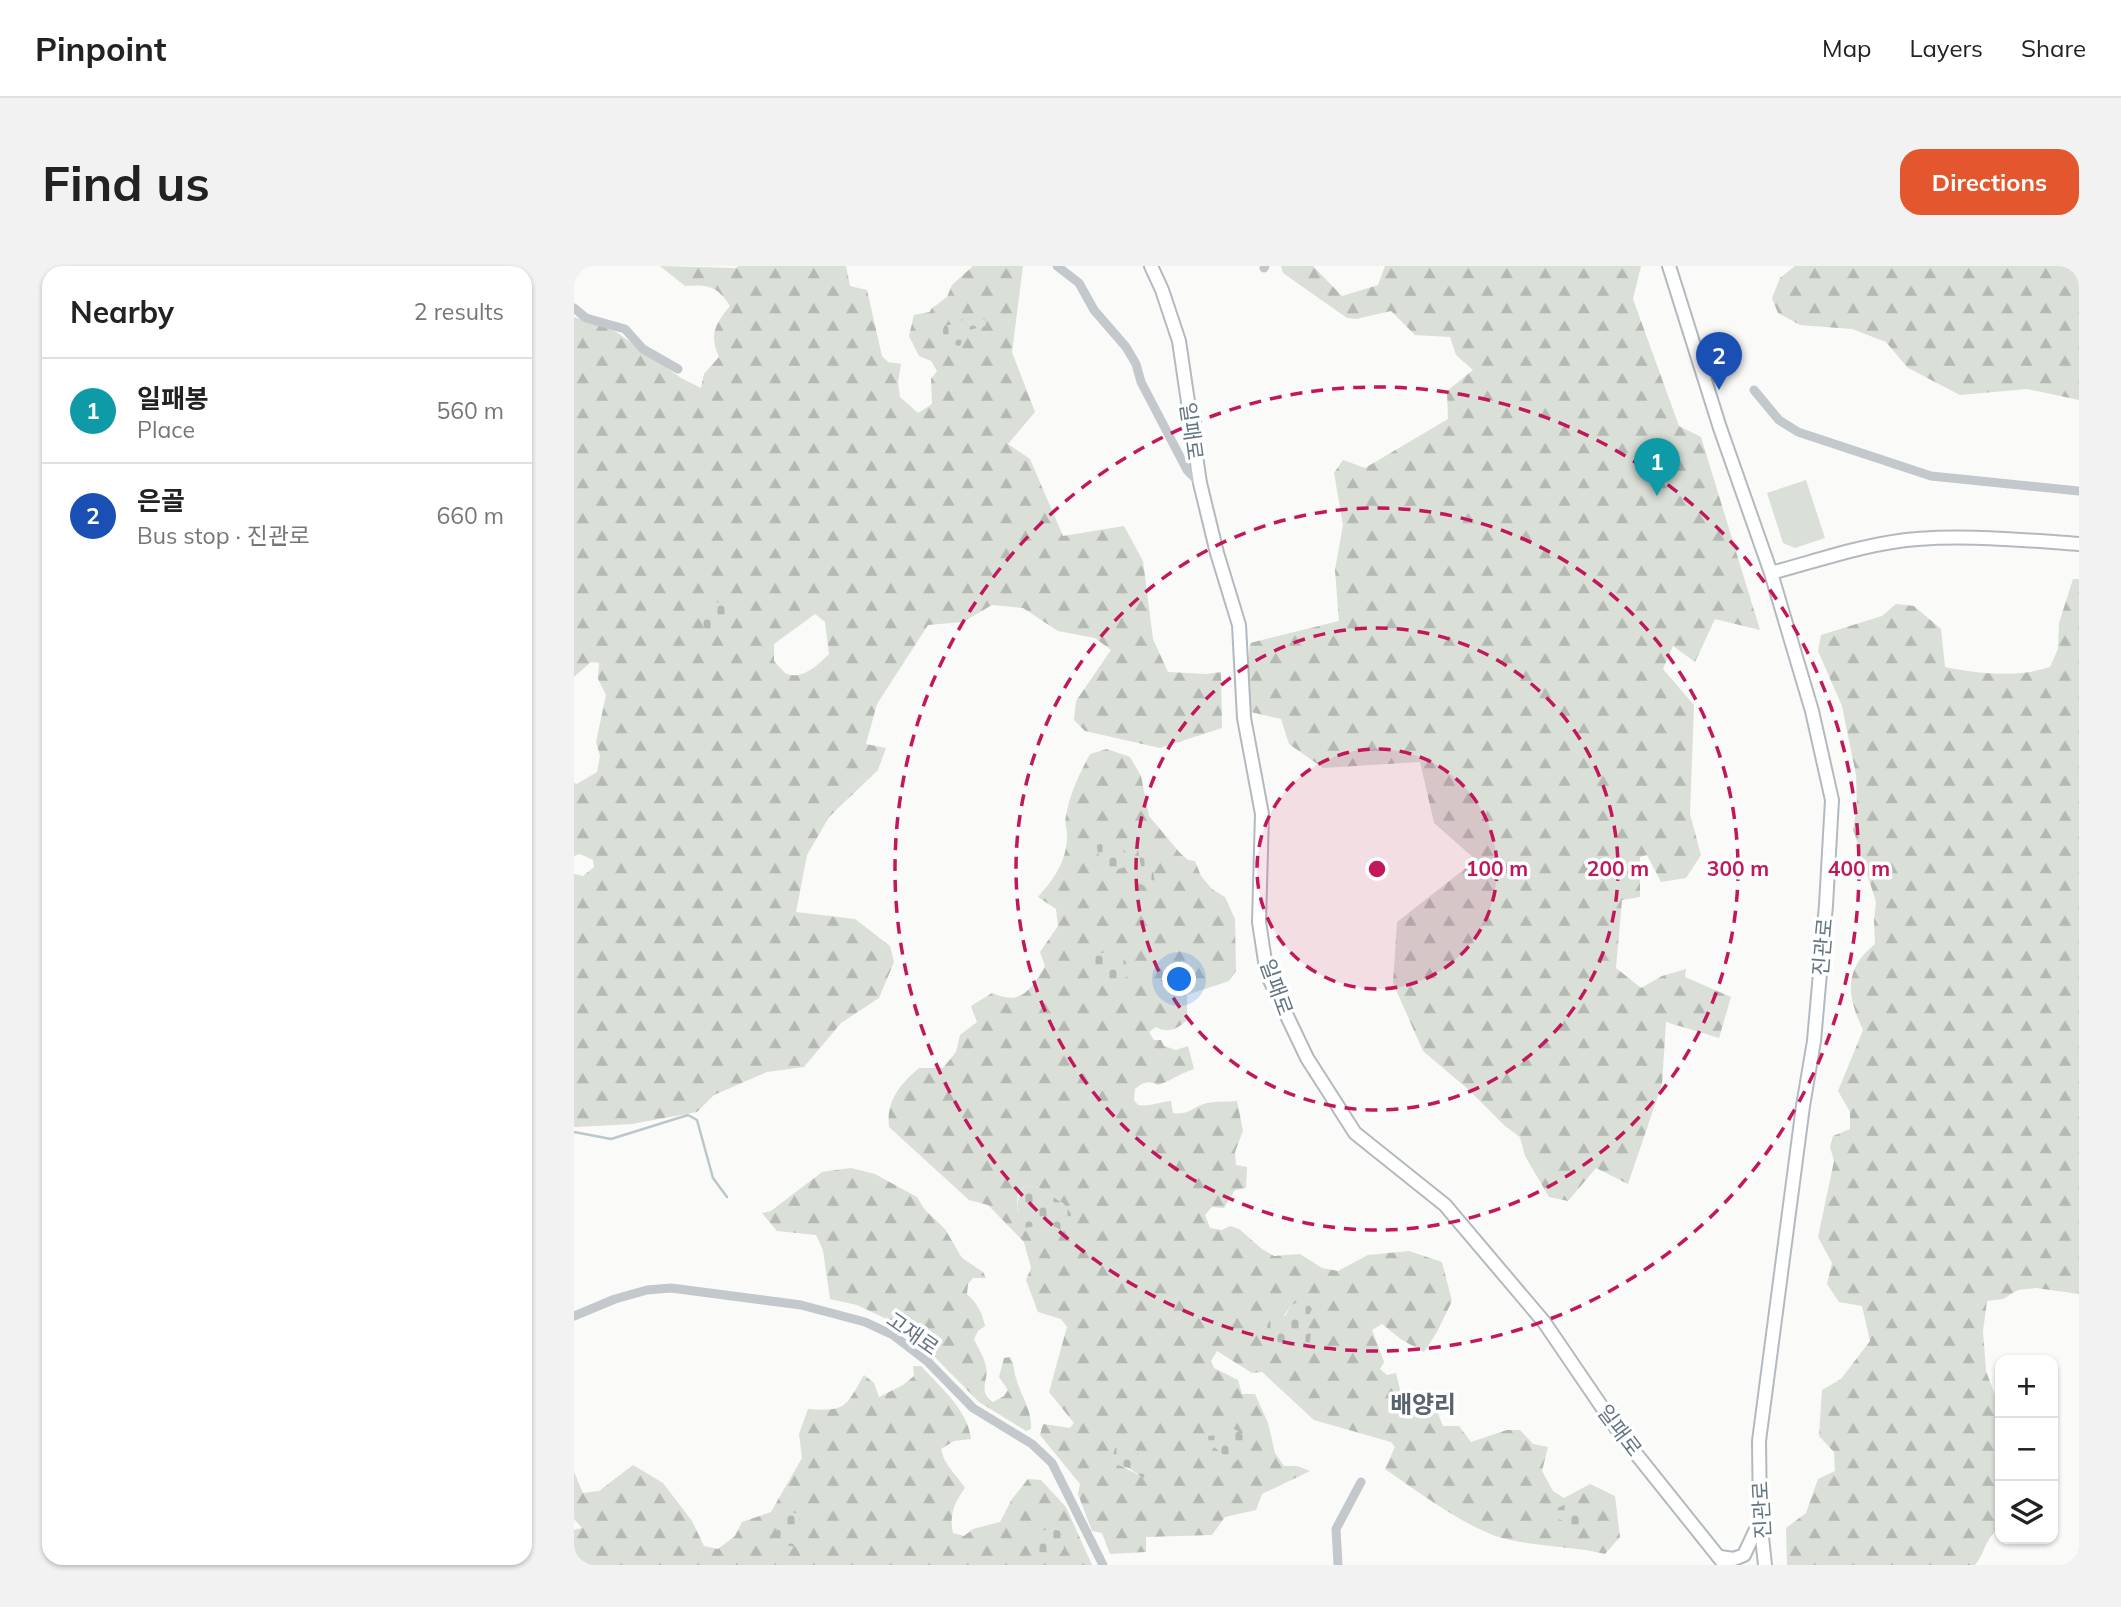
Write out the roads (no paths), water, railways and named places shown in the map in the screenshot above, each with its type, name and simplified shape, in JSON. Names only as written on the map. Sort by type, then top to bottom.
[{"type":"street","points":[[1057,266],[1079,283],[1094,310],[1126,347],[1136,365],[1141,382],[1187,470],[1200,483]]},
{"type":"street","name":"일패로","points":[[1151,266],[1179,341],[1200,483],[1217,553],[1239,625],[1244,718],[1262,814],[1259,922],[1267,974],[1307,1058],[1355,1133],[1445,1205],[1531,1306],[1621,1435],[1722,1561]]},
{"type":"street","name":"진관로","points":[[1670,266],[1720,428],[1771,573],[1812,711],[1832,800],[1814,1041],[1759,1441],[1760,1519],[1765,1565]]},
{"type":"street","points":[[574,308],[586,318],[625,329],[643,349],[678,369]]},
{"type":"street","points":[[1755,390],[1779,420],[1798,432],[1909,470],[1941,477],[2079,491]]},
{"type":"street","points":[[1771,573],[1869,546],[1917,539],[1974,537],[2079,544]]},
{"type":"street","name":"고재로","points":[[574,1316],[615,1299],[647,1290],[671,1288],[801,1305],[865,1322],[893,1335],[928,1363],[973,1408],[1032,1444],[1052,1463],[1103,1565]]},
{"type":"street","points":[[1338,1565],[1335,1535],[1338,1524],[1361,1482]]},
{"type":"street","points":[[1722,1561],[1744,1555],[1760,1519]]},
{"type":"waterway","points":[[574,1132],[611,1139],[688,1115],[697,1120],[713,1178],[727,1197]]},
{"type":"place","name":"은골","points":[[1719,390]]},
{"type":"place","name":"일패봉","points":[[1657,496]]},
{"type":"district","name":"배양리","points":[[1423,1404]]}]
